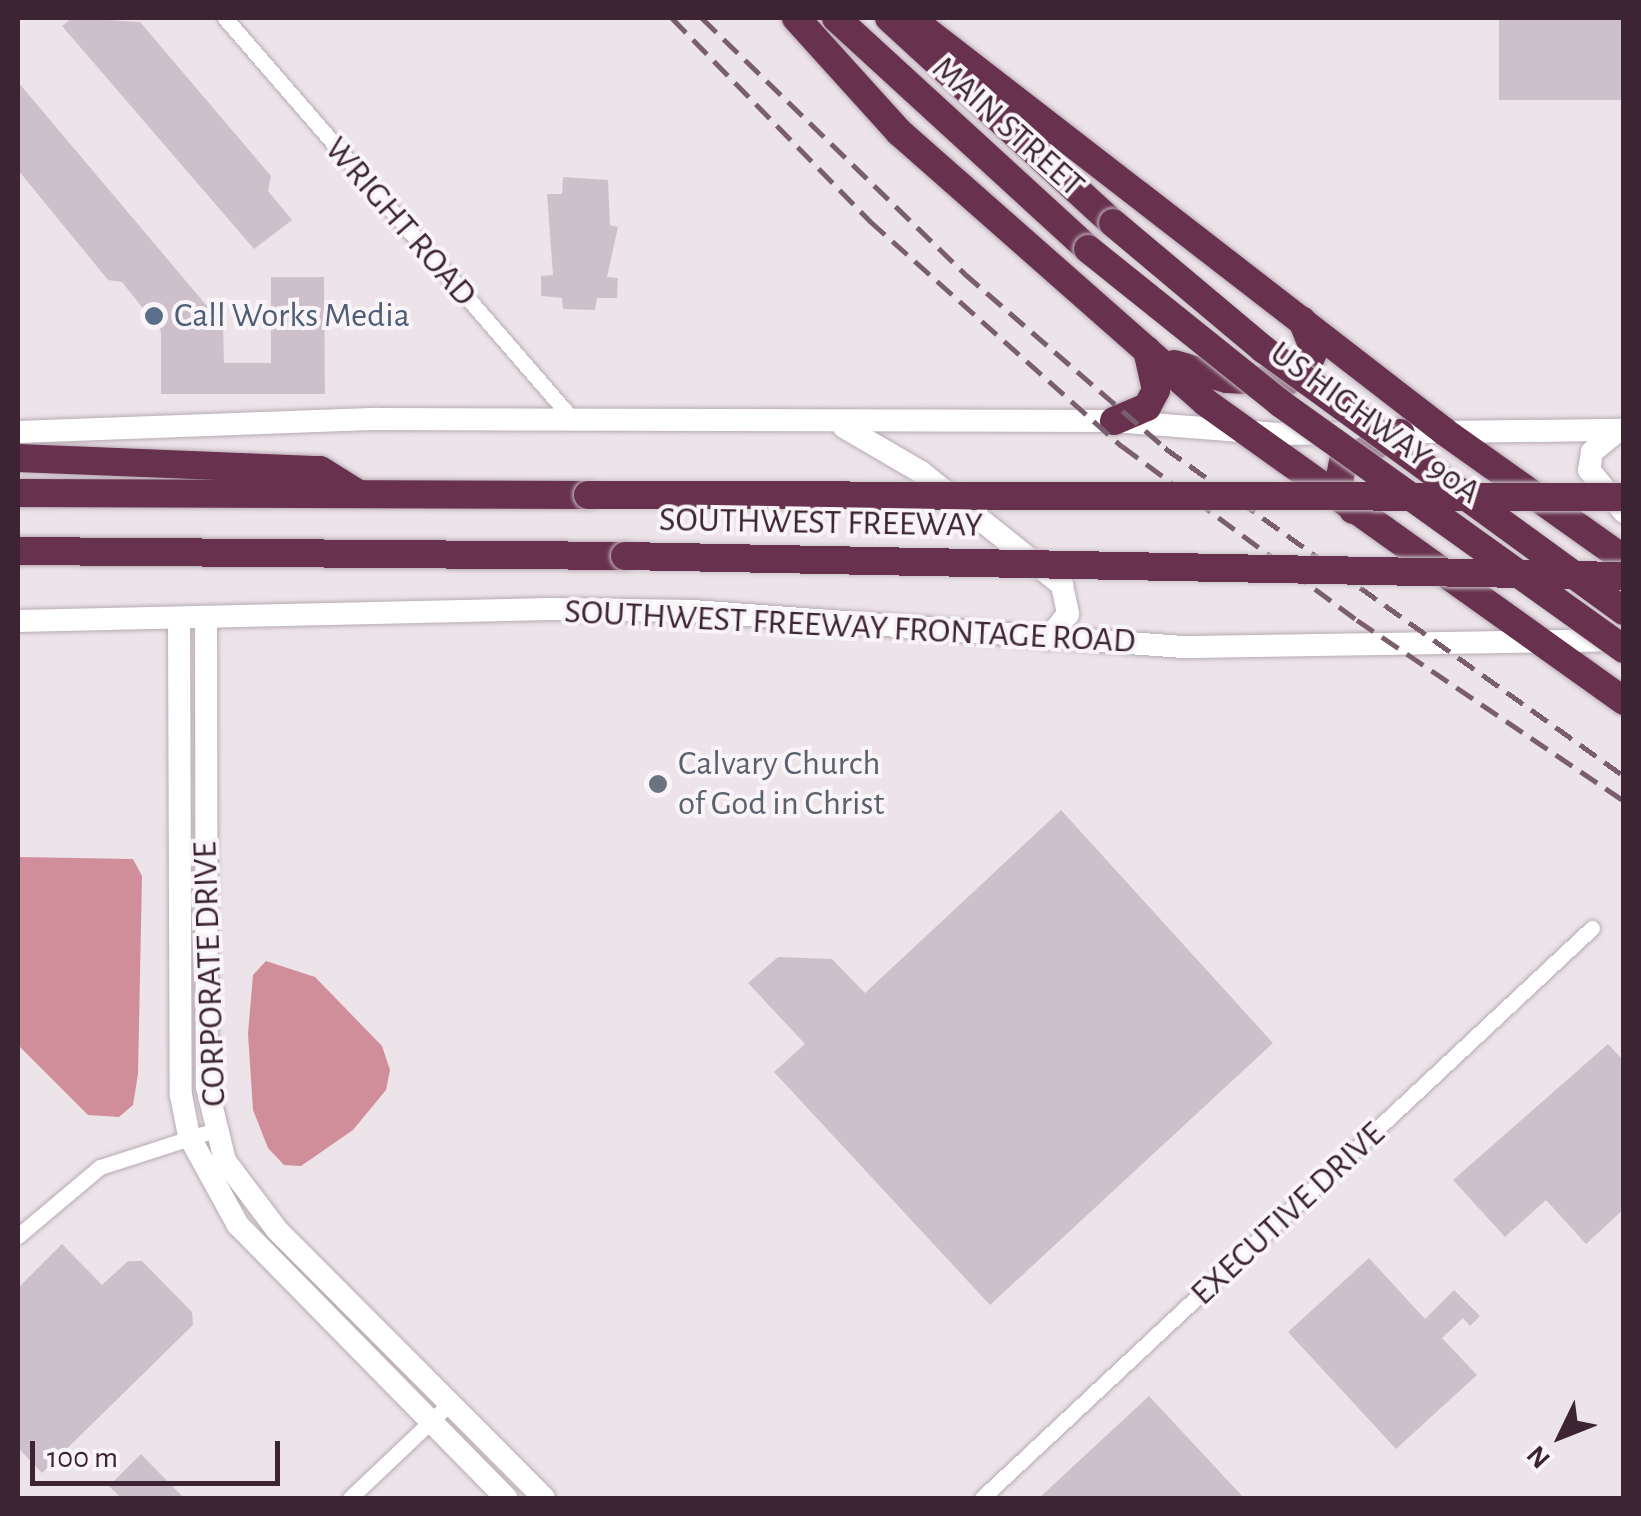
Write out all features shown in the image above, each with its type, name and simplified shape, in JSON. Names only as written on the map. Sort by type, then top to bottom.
[{"type":"highway","points":[[796,18],[899,132],[1246,432],[1624,701]]},
{"type":"highway","name":"MAIN STREET","points":[[836,18],[1088,249]]},
{"type":"highway","name":"MAIN STREET","points":[[889,18],[1113,224]]},
{"type":"highway","points":[[910,18],[1445,432],[1624,559]]},
{"type":"highway","name":"US HIGHWAY 90A","points":[[1113,224],[1334,404],[1624,609]]},
{"type":"highway","name":"US HIGHWAY 90A","points":[[1088,249],[1280,403],[1615,643]]},
{"type":"highway","points":[[1147,348],[1187,372],[1286,382],[1306,370],[1314,350],[1301,318]]},
{"type":"highway","points":[[1114,421],[1147,407],[1156,390],[1147,348]]},
{"type":"highway","points":[[1354,511],[1339,482],[1342,460],[1401,433]]},
{"type":"highway","points":[[18,458],[320,470],[358,494]]},
{"type":"highway","name":"SOUTHWEST FREEWAY","points":[[18,493],[1624,497]]},
{"type":"highway","name":"SOUTHWEST FREEWAY","points":[[18,551],[625,556],[1624,576]]},
{"type":"highway","points":[[1615,643],[1624,609]]},
{"type":"main road","points":[[18,432],[378,419],[842,426],[1114,421],[1246,432],[1621,430]]},
{"type":"main road","points":[[842,426],[922,472],[1062,586],[1068,614],[1048,639]]},
{"type":"main road","points":[[1621,430],[1592,452],[1590,470],[1624,512]]},
{"type":"main road","name":"SOUTHWEST FREEWAY FRONTAGE ROAD","points":[[18,621],[693,611],[1187,646],[1615,643]]},
{"type":"main road","name":"CORPORATE DRIVE","points":[[179,620],[181,1096],[189,1136],[238,1224],[506,1498]]},
{"type":"main road","name":"CORPORATE DRIVE","points":[[206,620],[207,1087],[216,1130],[247,1196],[544,1498]]},
{"type":"street","name":"WRIGHT ROAD","points":[[225,18],[578,424]]},
{"type":"street","name":"EXECUTIVE DRIVE","points":[[982,1498],[1592,928]]},
{"type":"street","points":[[18,1236],[100,1166],[216,1130]]},
{"type":"street","points":[[350,1498],[451,1402]]},
{"type":"shaded area","points":[[18,857],[133,859],[142,876],[138,1074],[133,1105],[119,1117],[88,1115],[18,1045]]},
{"type":"shaded area","points":[[266,961],[315,977],[382,1046],[390,1070],[386,1090],[353,1130],[301,1166],[284,1165],[268,1148],[253,1110],[248,1034],[253,975]]},
{"type":"building","points":[[72,18],[140,22],[271,176],[268,191],[292,220],[254,249],[62,26]]},
{"type":"building","points":[[1499,18],[1624,18],[1624,100],[1499,100]]},
{"type":"building","points":[[18,82],[223,325],[224,363],[271,363],[271,277],[324,277],[325,394],[161,394],[161,331],[122,282],[108,280],[18,170]]},
{"type":"building","points":[[563,177],[608,180],[610,225],[618,227],[607,277],[618,278],[617,298],[597,298],[595,310],[563,309],[562,298],[541,296],[541,276],[553,275],[547,194],[562,194]]},
{"type":"building","points":[[1061,810],[1273,1043],[990,1305],[774,1072],[805,1044],[748,983],[778,957],[832,959],[865,993]]},
{"type":"building","points":[[1608,1044],[1624,1061],[1624,1209],[1586,1244],[1546,1200],[1505,1237],[1453,1180]]},
{"type":"building","points":[[62,1244],[102,1285],[128,1261],[142,1261],[192,1312],[193,1325],[42,1473],[18,1448],[18,1288]]},
{"type":"building","points":[[1369,1258],[1425,1319],[1454,1290],[1480,1316],[1470,1326],[1463,1318],[1442,1338],[1477,1375],[1396,1449],[1288,1332]]},
{"type":"building","points":[[1149,1396],[1244,1498],[1039,1498]]},
{"type":"building","points":[[141,1454],[184,1498],[121,1498],[109,1486]]},
{"type":"railway","points":[[672,18],[870,221],[1122,446],[1357,620],[1624,801]]},
{"type":"railway","points":[[702,18],[964,273],[1165,448],[1624,776]]},
{"type":"place","name":"Call Works Media","points":[[154,316]]},
{"type":"place","name":"Calvary Church of God in Christ","points":[[658,784]]}]
